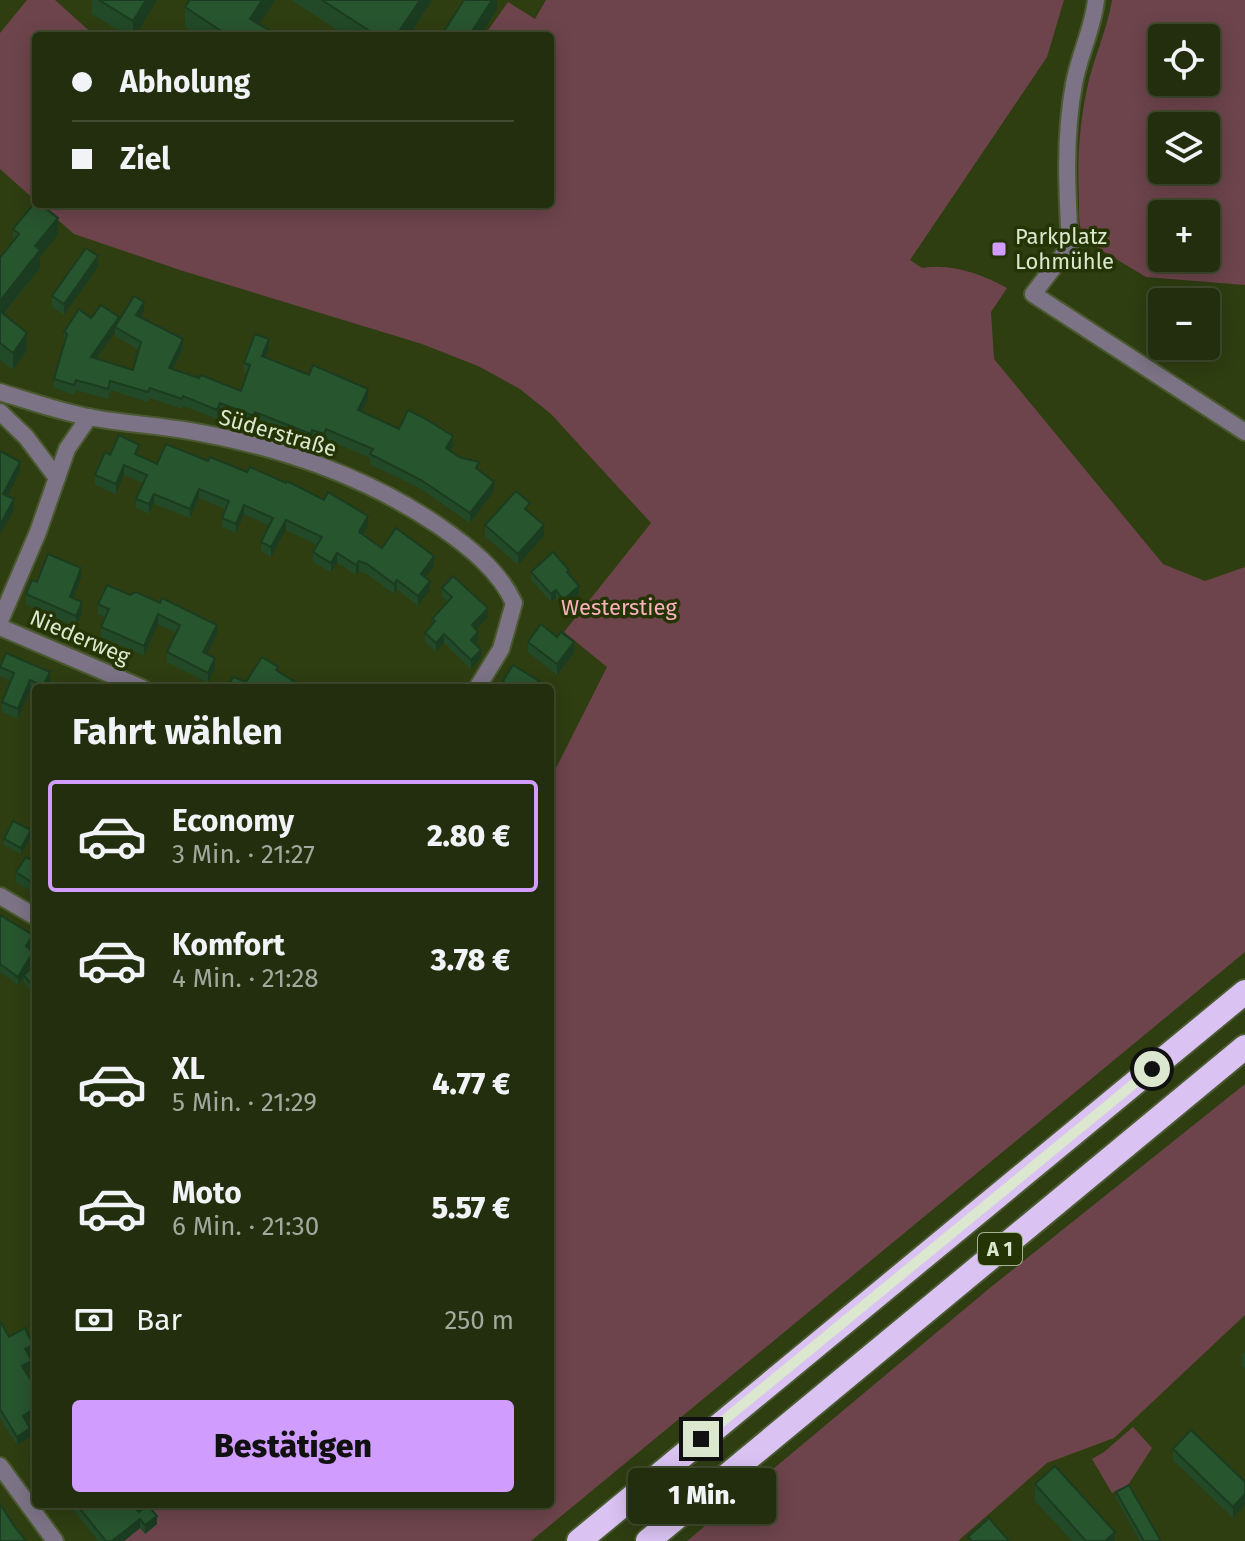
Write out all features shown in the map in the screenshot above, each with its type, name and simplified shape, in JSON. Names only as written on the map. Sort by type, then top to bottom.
[{"type":"highway","name":"A 1","points":[[579,1541],[1245,992]]},
{"type":"highway","name":"A 1","points":[[648,1541],[1245,1047]]},
{"type":"highway","points":[[1172,1106],[1245,1065]]},
{"type":"street","points":[[1096,0],[1073,85],[1066,172],[1070,246],[1033,294],[1245,432]]},
{"type":"street","name":"Süderstraße","points":[[0,392],[89,417],[200,433],[274,450],[343,474],[414,509],[455,537],[489,567],[514,603],[501,649],[479,684]]},
{"type":"street","points":[[0,412],[26,437],[57,478]]},
{"type":"street","points":[[0,624],[38,532],[67,449],[89,417]]},
{"type":"street","name":"Niederweg","points":[[0,624],[133,684]]},
{"type":"street","points":[[0,896],[32,915]]},
{"type":"street","points":[[0,1466],[55,1541]]},
{"type":"green space","points":[[27,0],[55,0],[91,32],[32,32],[32,197],[0,169],[0,33]]},
{"type":"green space","name":"Westerstieg","points":[[546,0],[1064,0],[1047,57],[910,260],[922,268],[944,267],[966,271],[1007,288],[991,312],[994,359],[1163,564],[1205,581],[1245,567],[1245,952],[531,1541],[124,1541],[145,1508],[554,1508],[554,772],[607,667],[564,632],[651,523],[551,414],[520,389],[478,366],[422,344],[183,271],[74,234],[45,208],[554,208],[554,32],[487,32],[508,2],[535,19]]},
{"type":"green space","points":[[1112,0],[1245,0],[1245,285],[1146,277],[1086,241],[1080,227],[1078,172],[1080,131],[1090,78]]},
{"type":"green space","points":[[1245,1084],[1245,1315],[1114,1438],[1047,1463],[958,1541],[687,1541],[991,1287]]},
{"type":"green space","points":[[1133,1427],[1152,1448],[1128,1485],[1112,1493],[1092,1459]]},
{"type":"building","points":[[99,0],[146,0],[133,21]]},
{"type":"building","points":[[190,0],[262,0],[250,19],[272,32],[223,32],[185,7]]},
{"type":"building","points":[[322,0],[420,0],[399,32],[367,32],[368,30]]},
{"type":"building","points":[[464,0],[492,0],[472,32],[444,32]]},
{"type":"building","points":[[32,206],[45,208],[58,218],[35,246],[40,250],[0,301],[0,258],[19,234],[13,229]]},
{"type":"building","points":[[86,248],[98,256],[64,304],[52,296]]},
{"type":"building","points":[[134,296],[144,302],[136,315],[183,339],[169,368],[199,378],[201,375],[241,391],[250,365],[244,363],[255,334],[269,339],[262,356],[309,375],[313,365],[368,389],[358,410],[399,429],[408,410],[424,418],[453,436],[446,448],[459,457],[479,462],[476,468],[494,482],[470,513],[421,480],[370,454],[373,449],[326,429],[324,434],[312,430],[311,434],[255,412],[254,416],[220,403],[217,410],[183,396],[182,399],[150,388],[148,392],[110,381],[108,389],[76,380],[74,385],[54,379],[67,334],[64,332],[79,309],[91,318],[101,305],[119,317],[91,357],[133,370],[141,342],[115,327]]},
{"type":"building","points":[[0,311],[27,333],[13,353],[0,343]]},
{"type":"building","points":[[119,435],[139,445],[135,454],[157,464],[166,444],[247,472],[250,467],[324,500],[328,492],[368,516],[359,532],[382,548],[396,528],[434,556],[421,574],[430,581],[418,596],[397,580],[394,584],[367,564],[359,561],[356,565],[337,553],[331,563],[313,552],[322,537],[286,520],[271,547],[261,542],[273,518],[244,505],[236,524],[222,518],[229,501],[199,489],[190,509],[154,494],[149,504],[136,499],[147,475],[124,465],[116,484],[95,475],[105,452],[110,455]]},
{"type":"building","points":[[0,451],[20,462],[3,494],[14,499],[0,525]]},
{"type":"building","points":[[516,491],[530,503],[525,509],[544,525],[518,554],[485,525]]},
{"type":"building","points":[[553,552],[579,586],[563,600],[556,590],[551,594],[531,572]]},
{"type":"building","points":[[48,554],[81,568],[70,597],[82,602],[76,616],[26,594],[32,580],[37,582]]},
{"type":"building","points":[[453,576],[488,608],[472,625],[478,632],[471,640],[481,650],[471,660],[444,634],[436,643],[425,633],[435,621],[432,619],[452,597],[442,588]]},
{"type":"building","points":[[107,585],[130,595],[136,592],[160,603],[162,598],[217,625],[203,652],[215,658],[208,673],[167,652],[180,625],[158,614],[144,646],[101,627],[109,609],[98,604]]},
{"type":"building","points":[[541,624],[557,637],[561,632],[574,642],[557,664],[528,642]]},
{"type":"building","points":[[6,653],[50,672],[44,684],[30,680],[18,709],[2,702],[14,673],[0,667]]},
{"type":"building","points":[[262,657],[298,684],[229,684],[233,677],[246,682]]},
{"type":"building","points":[[513,665],[539,681],[537,684],[507,684],[503,681]]},
{"type":"building","points":[[13,821],[31,830],[21,848],[4,839]]},
{"type":"building","points":[[26,857],[32,861],[32,882],[16,872]]},
{"type":"building","points":[[0,915],[32,934],[26,946],[32,954],[18,977],[0,964]]},
{"type":"building","points":[[32,967],[32,985],[24,975]]},
{"type":"building","points":[[0,1321],[9,1337],[25,1328],[32,1343],[25,1349],[32,1361],[22,1366],[32,1382],[32,1410],[23,1416],[30,1428],[17,1437],[0,1409]]},
{"type":"building","points":[[1191,1430],[1245,1482],[1245,1494],[1233,1507],[1173,1449]]},
{"type":"building","points":[[1055,1466],[1115,1532],[1105,1541],[1086,1541],[1035,1484]]},
{"type":"building","points":[[1129,1485],[1161,1541],[1144,1541],[1116,1492]]},
{"type":"building","points":[[0,1504],[15,1527],[26,1541],[0,1541]]},
{"type":"building","points":[[79,1508],[135,1508],[139,1512],[150,1508],[157,1516],[145,1525],[140,1519],[112,1541],[106,1541]]},
{"type":"building","points":[[989,1518],[1009,1541],[972,1541],[968,1537]]},
{"type":"place","name":"Parkplatz Lohmühle","points":[[999,249]]},
{"type":"route","points":[[701,1439],[1152,1069]]}]
